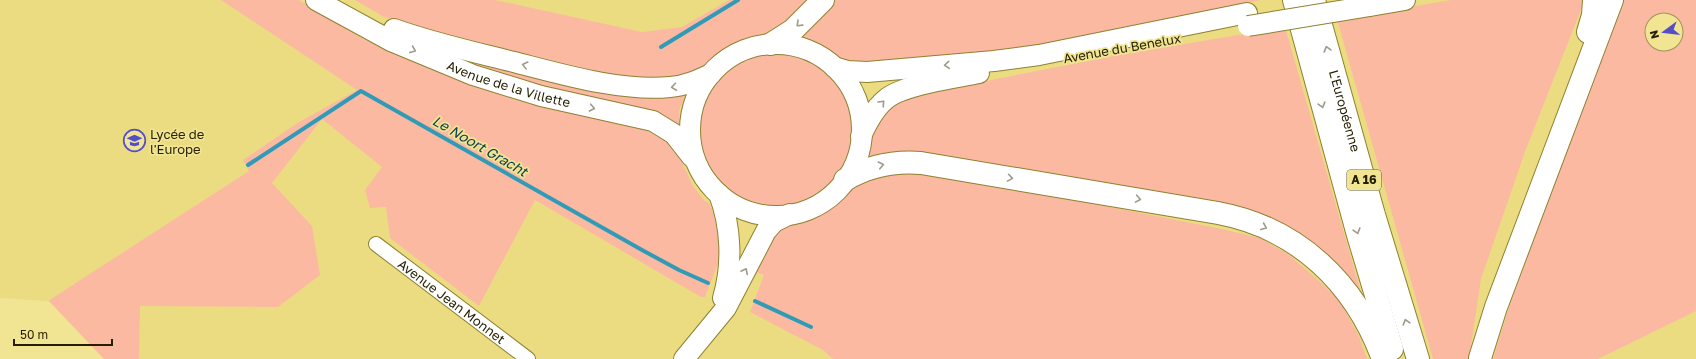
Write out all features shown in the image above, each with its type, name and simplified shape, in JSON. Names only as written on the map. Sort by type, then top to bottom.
[{"type":"highway","points":[[771,44],[793,30],[823,0]]},
{"type":"highway","name":"L'Européenne","points":[[1294,0],[1355,223],[1395,359]]},
{"type":"highway","name":"L'Européenne","points":[[1314,0],[1374,215],[1418,359]]},
{"type":"highway","points":[[1480,358],[1489,307],[1498,273],[1590,28],[1594,10],[1594,0]]},
{"type":"highway","points":[[1480,358],[1496,307],[1612,0]]},
{"type":"highway","points":[[845,180],[859,172],[885,164],[903,162],[921,163],[1210,212],[1250,221],[1270,229],[1294,242],[1325,267],[1358,307],[1371,330],[1383,359]]},
{"type":"main road","name":"Avenue de la Villette","points":[[316,0],[391,40],[479,77],[541,96],[653,121],[674,134],[697,163]]},
{"type":"main road","name":"Avenue de la Villette","points":[[337,0],[374,21],[416,37],[593,81],[646,88],[667,88],[691,83],[710,74]]},
{"type":"main road","name":"Avenue du Benelux","points":[[861,136],[870,118],[884,100],[896,92],[1019,65],[1248,20],[1323,0]]},
{"type":"main road","name":"Avenue du Benelux","points":[[834,67],[848,71],[867,72],[1018,58],[1248,20],[1370,6],[1405,0]]},
{"type":"main road","points":[[684,359],[711,328],[728,305],[766,231],[774,222],[790,214],[819,204],[835,192],[845,180],[856,159],[861,136],[860,113],[855,96],[843,77],[824,58],[807,50],[790,45],[771,44],[757,46],[740,52],[724,61],[710,74],[698,93],[691,114],[691,142],[697,163],[705,178],[719,194],[735,205],[750,212],[770,215],[790,214]]},
{"type":"main road","points":[[711,328],[725,290],[729,267],[727,226],[719,194]]},
{"type":"street","name":"Avenue Jean Monnet","points":[[376,244],[528,359]]},
{"type":"shaded area","points":[[0,0],[1696,0],[1696,359],[104,359],[49,301],[0,298]]},
{"type":"shaded area","points":[[221,0],[299,0],[363,39],[436,70],[644,122],[667,138],[676,149],[693,186],[704,200],[709,203],[720,227],[723,251],[705,297],[701,297],[535,200],[479,306],[390,238],[386,207],[370,208],[365,190],[382,167],[322,119],[272,183],[312,226],[320,275],[278,307],[140,306],[139,359],[104,359],[49,301],[249,171],[243,160],[299,122],[357,90]]},
{"type":"shaded area","points":[[355,0],[495,0],[642,32],[682,27],[729,0],[811,0],[774,33],[738,42],[720,52],[706,65],[678,80],[615,78],[505,51],[384,17]]},
{"type":"shaded area","points":[[835,0],[1260,0],[1026,53],[860,67],[835,57],[823,47],[795,39]]},
{"type":"shaded area","points":[[1451,0],[1583,0],[1584,2],[1526,149],[1481,279],[1469,359],[1433,359],[1337,19]]},
{"type":"shaded area","points":[[1623,0],[1696,0],[1696,311],[1598,359],[1493,359],[1511,301]]},
{"type":"shaded area","points":[[1285,27],[1362,296],[1261,217],[1214,200],[1106,184],[867,163],[876,119],[896,101],[996,79],[1125,54]]},
{"type":"shaded area","points":[[401,36],[686,93],[679,111],[680,133],[521,85]]},
{"type":"shaded area","points":[[768,51],[784,51],[799,54],[813,60],[826,69],[836,79],[845,92],[851,106],[854,129],[853,144],[845,166],[836,179],[826,189],[813,198],[799,204],[784,207],[768,207],[753,204],[739,198],[726,189],[716,179],[707,166],[701,152],[698,137],[698,121],[701,106],[707,92],[716,79],[726,69],[739,60],[753,54]]},
{"type":"shaded area","points":[[901,171],[942,174],[1217,228],[1260,238],[1288,254],[1339,300],[1359,336],[1367,359],[833,359],[823,350],[750,312],[764,275],[751,270],[773,231],[793,223],[806,220],[828,209],[858,183]]},
{"type":"waterway","points":[[661,47],[738,0]]},
{"type":"waterway","name":"Le Noort Gracht","points":[[248,165],[361,91],[642,250],[679,270],[708,283]]},
{"type":"waterway","name":"Le Noort Gracht","points":[[755,301],[811,327]]},
{"type":"place","name":"Lycée de l'Europe","points":[[135,141]]}]
